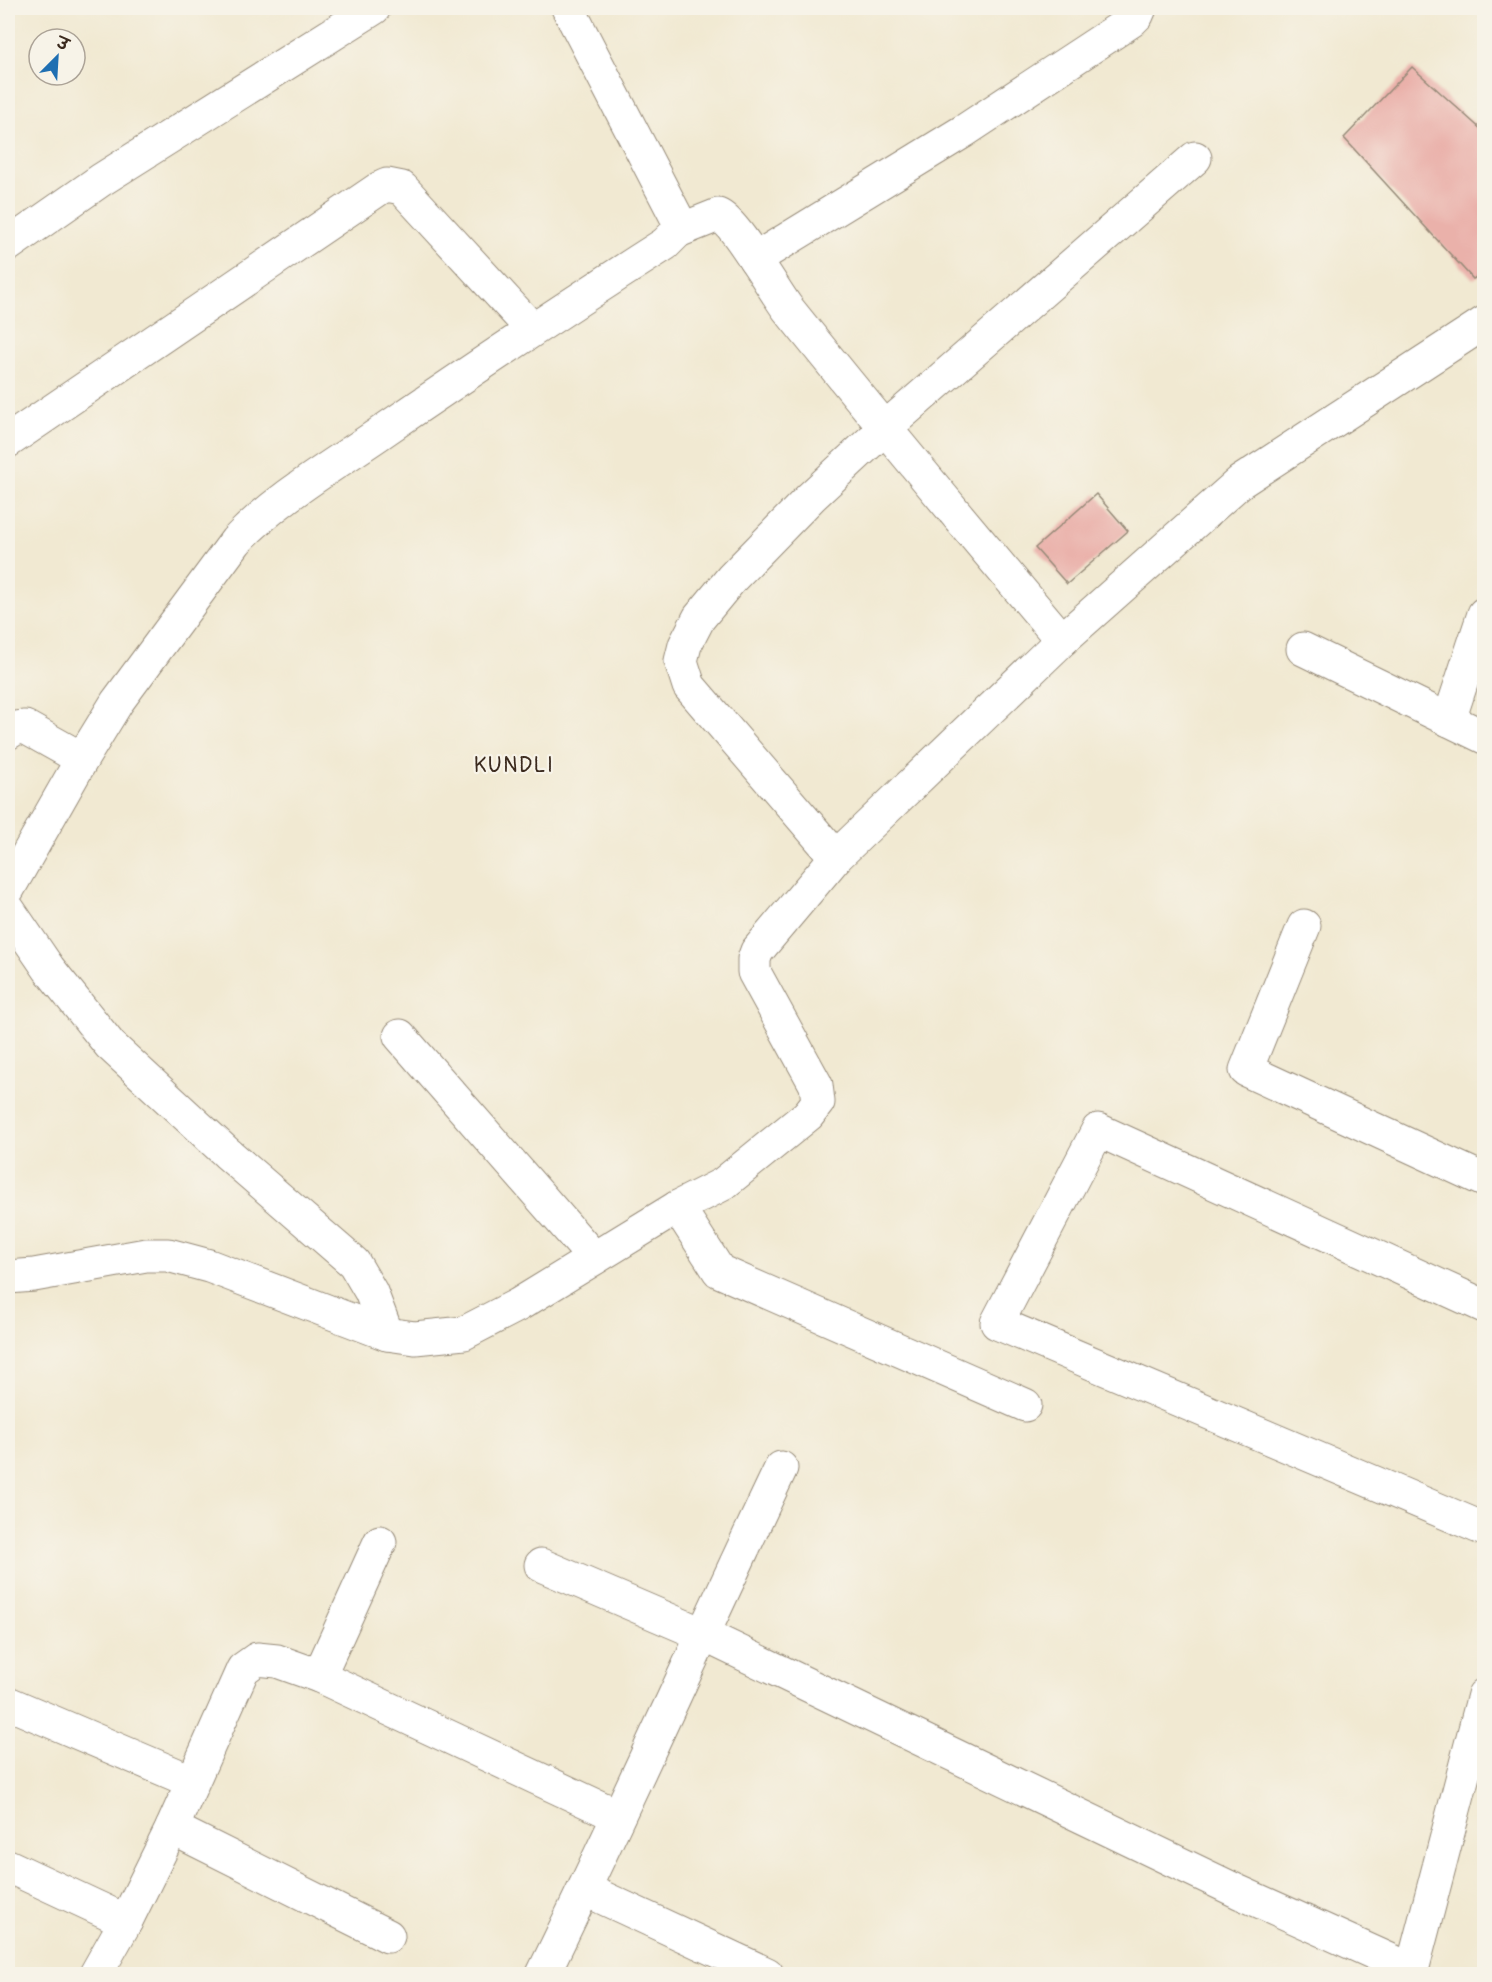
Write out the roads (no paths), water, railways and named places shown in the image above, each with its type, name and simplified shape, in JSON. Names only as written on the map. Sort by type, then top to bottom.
[{"type":"street","points":[[8,245],[101,180],[374,8]]},
{"type":"street","points":[[568,8],[678,220],[678,231]]},
{"type":"street","points":[[755,259],[964,131],[1131,21],[1140,8]]},
{"type":"street","points":[[836,857],[689,686],[681,661],[685,645],[699,618],[732,578],[811,497],[884,429],[1194,158]]},
{"type":"street","points":[[8,441],[387,185],[402,188],[532,329]]},
{"type":"street","points":[[8,889],[117,702],[237,541],[251,526],[299,488],[477,369],[532,329],[665,244],[678,231],[718,215],[723,217],[755,259],[782,301],[884,429],[1062,640]]},
{"type":"street","points":[[8,1277],[34,1275],[146,1255],[168,1255],[209,1266],[387,1334],[415,1338],[464,1333],[519,1305],[678,1207],[723,1184],[808,1115],[818,1102],[816,1085],[754,972],[753,964],[757,951],[836,857],[1062,640],[1240,482],[1485,323]]},
{"type":"street","points":[[1449,720],[1485,614]]},
{"type":"street","points":[[1303,649],[1485,737]]},
{"type":"street","points":[[8,734],[16,728],[25,728],[82,759]]},
{"type":"street","points":[[8,909],[49,969],[110,1045],[227,1153],[354,1263],[371,1292],[387,1334]]},
{"type":"street","points":[[1304,926],[1246,1070],[1485,1180]]},
{"type":"street","points":[[400,1036],[594,1258]]},
{"type":"street","points":[[1485,1306],[1098,1130],[997,1323],[1485,1529]]},
{"type":"street","points":[[678,1207],[719,1271],[1025,1405]]},
{"type":"street","points":[[543,1974],[585,1889],[781,1468]]},
{"type":"street","points":[[319,1676],[380,1542]]},
{"type":"street","points":[[541,1564],[702,1634],[1239,1893],[1411,1972],[1485,1695]]},
{"type":"street","points":[[96,1974],[126,1921],[172,1828],[191,1781],[243,1669],[257,1659],[277,1661],[319,1676],[618,1816]]},
{"type":"street","points":[[8,1703],[191,1781]]},
{"type":"street","points":[[172,1828],[388,1936]]},
{"type":"street","points":[[8,1866],[126,1921]]},
{"type":"street","points":[[585,1889],[767,1974]]},
{"type":"district","name":"KUNDLI","points":[[514,765]]}]
